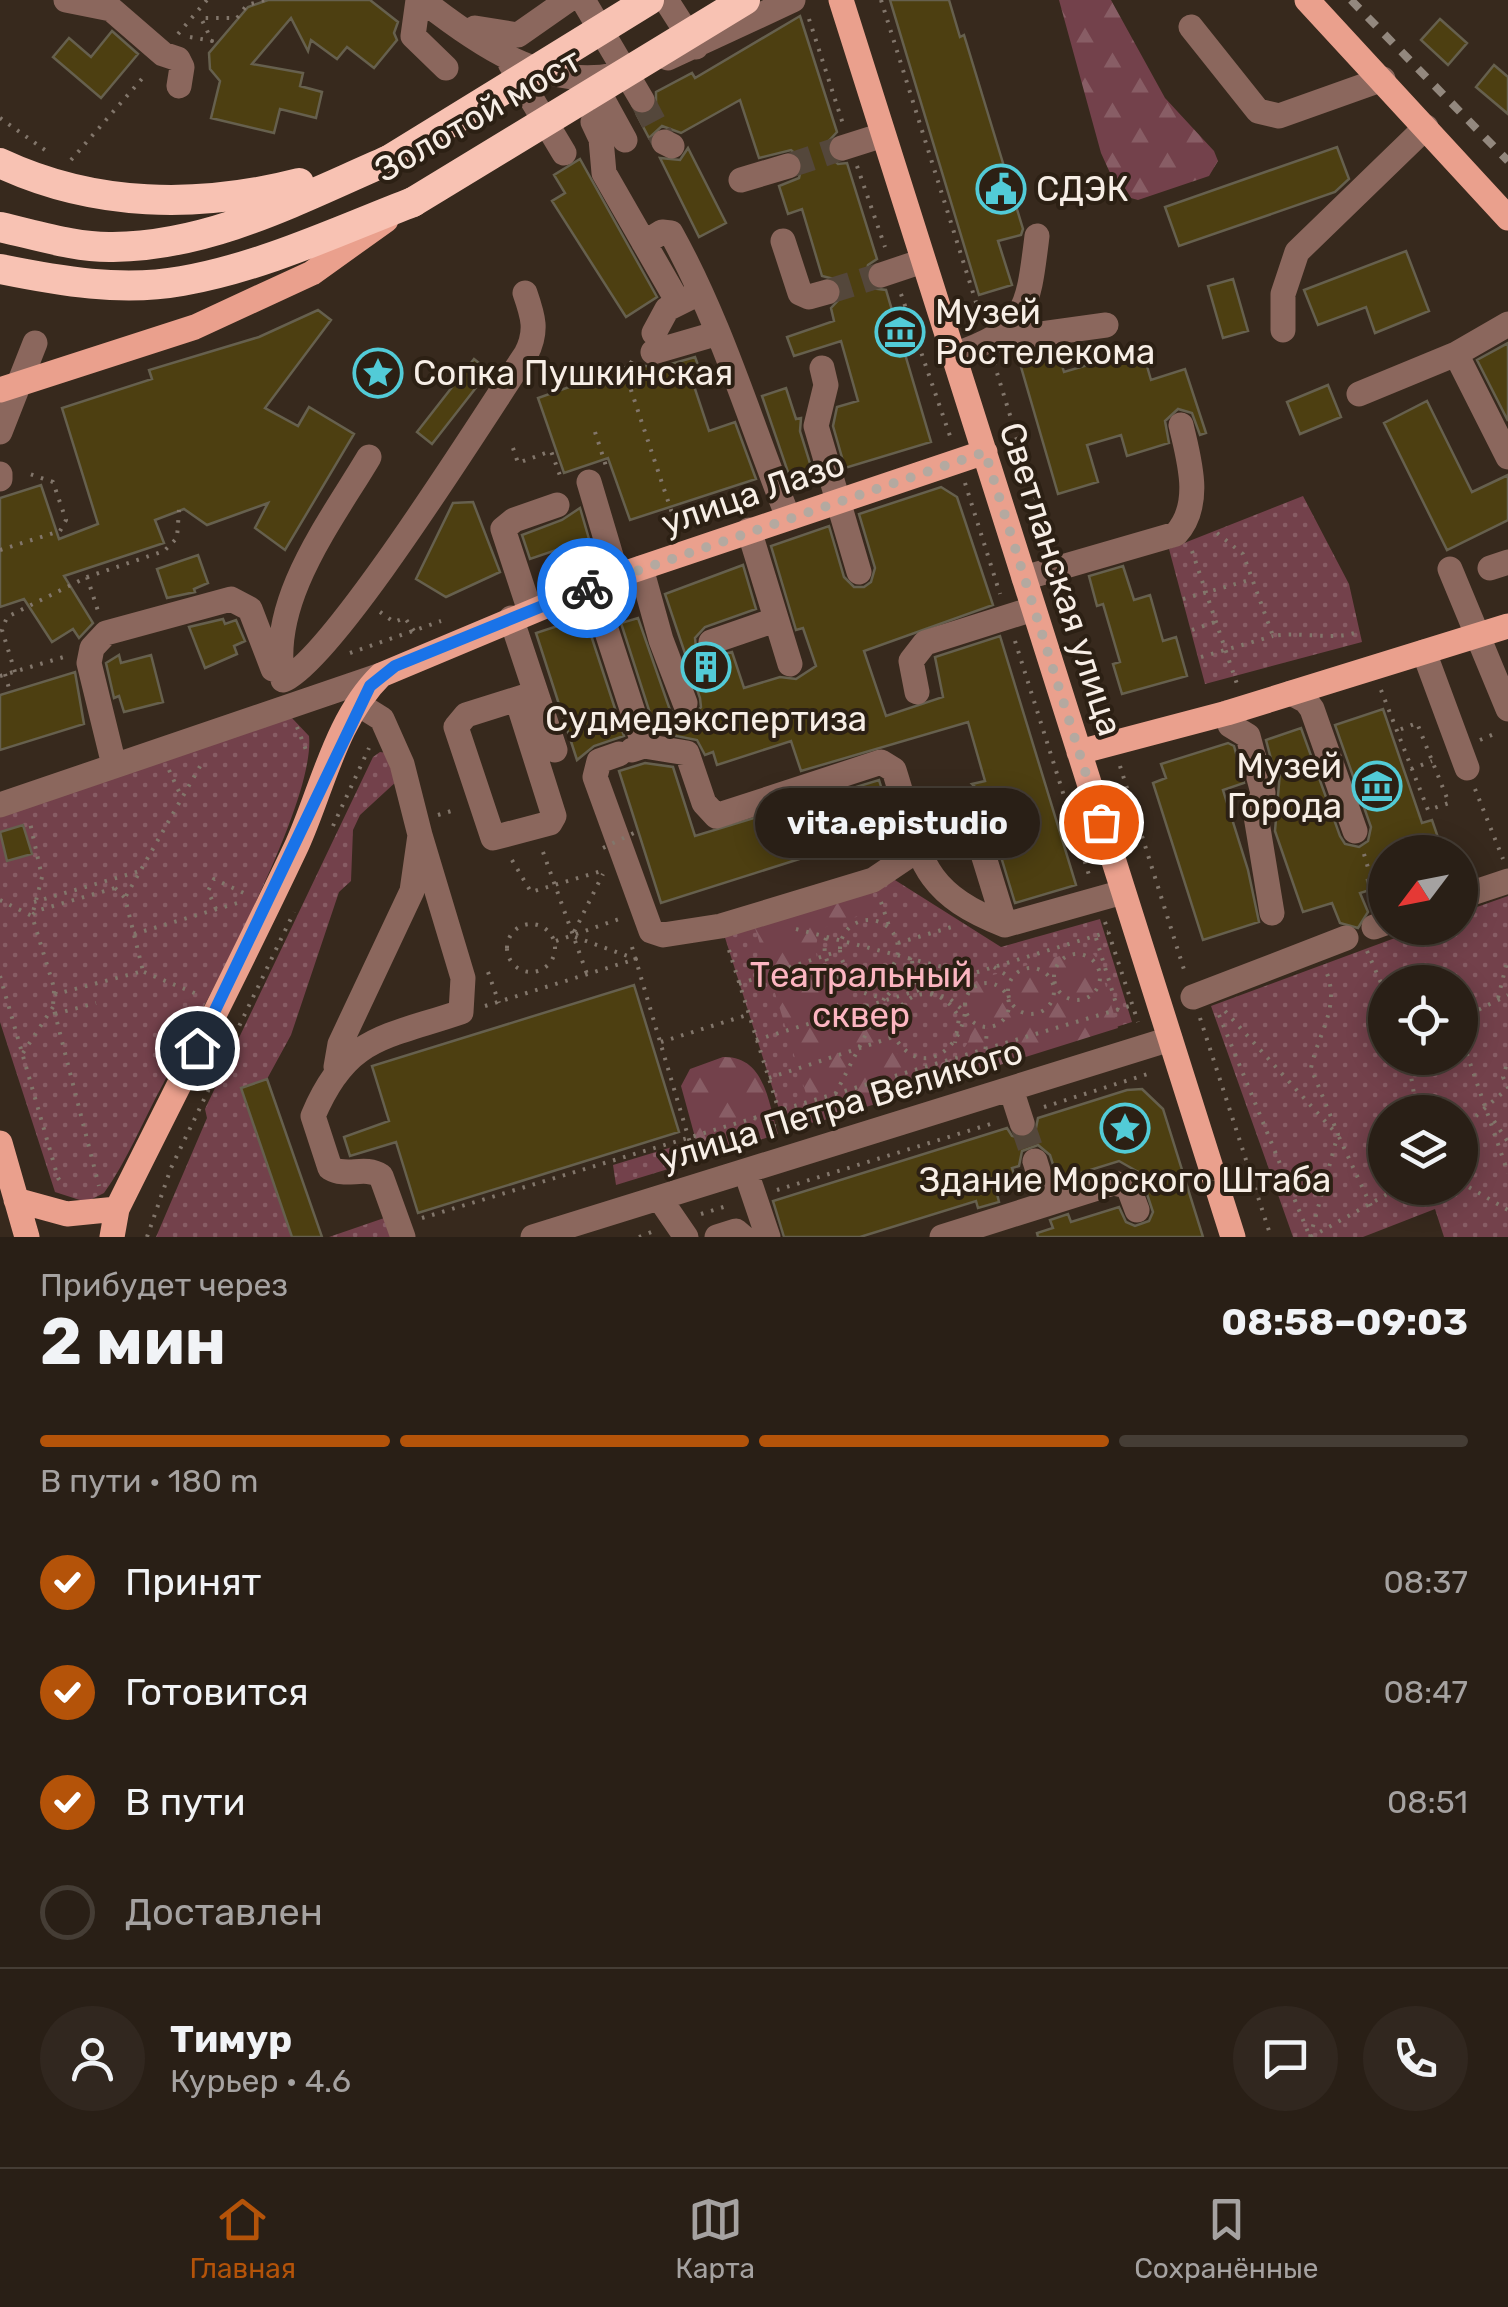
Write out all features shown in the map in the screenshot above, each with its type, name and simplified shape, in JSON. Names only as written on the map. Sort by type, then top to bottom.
[{"type":"highway","name":"Золотой мост","points":[[0,228],[111,247],[177,239],[247,222],[389,160],[649,0]]},
{"type":"highway","name":"Золотой мост","points":[[0,269],[104,286],[180,282],[264,261],[413,202],[769,3]]},
{"type":"highway","points":[[0,163],[42,183],[89,196],[136,201],[255,195],[389,160]]},
{"type":"main road","name":"Светланская улица","points":[[840,0],[1233,1237]]},
{"type":"main road","points":[[1307,0],[1508,218]]},
{"type":"main road","points":[[0,390],[195,326],[312,273],[413,202]]},
{"type":"main road","name":"улица Лазо","points":[[112,1237],[117,1209],[298,841],[358,704],[381,675],[592,586],[840,500],[982,445]]},
{"type":"main road","points":[[1079,752],[1235,710],[1508,626]]},
{"type":"main road","points":[[0,1143],[10,1197],[27,1237]]},
{"type":"main road","points":[[10,1197],[67,1214],[117,1209]]},
{"type":"street","points":[[66,0],[111,9],[163,54],[178,59],[182,67],[178,86]]},
{"type":"street","points":[[446,68],[413,36],[420,0],[505,54],[550,74],[592,80],[696,47],[769,3]]},
{"type":"street","points":[[450,22],[499,35],[518,34],[568,0]]},
{"type":"street","points":[[583,0],[642,100]]},
{"type":"street","points":[[666,0],[696,47]]},
{"type":"street","points":[[1191,26],[1258,110],[1280,116],[1383,79]]},
{"type":"street","points":[[505,54],[564,152]]},
{"type":"street","points":[[592,80],[625,140]]},
{"type":"street","points":[[593,122],[601,139],[604,174],[644,242],[691,297],[716,334],[741,386],[788,518]]},
{"type":"street","points":[[1283,330],[1283,294],[1297,252],[1426,126]]},
{"type":"street","points":[[842,148],[883,135]]},
{"type":"street","points":[[741,180],[788,166]]},
{"type":"street","points":[[992,342],[1030,296],[1037,236]]},
{"type":"street","points":[[783,241],[800,293],[809,297],[826,292]]},
{"type":"street","points":[[881,274],[923,261]]},
{"type":"street","points":[[287,692],[298,671],[360,598],[526,354],[534,338],[534,320],[525,292]]},
{"type":"street","points":[[653,343],[667,309],[691,297]]},
{"type":"street","points":[[1359,394],[1456,354],[1508,324]]},
{"type":"street","points":[[953,355],[1021,333],[1106,325]]},
{"type":"street","points":[[653,343],[716,334]]},
{"type":"street","points":[[0,432],[35,343]]},
{"type":"street","points":[[1456,354],[1508,458]]},
{"type":"street","points":[[822,368],[826,385],[816,426],[860,572]]},
{"type":"street","points":[[1024,578],[1176,534],[1186,522],[1192,470],[1181,426]]},
{"type":"street","points":[[287,692],[279,650],[290,604],[312,555],[369,457]]},
{"type":"street","points":[[589,482],[685,702]]},
{"type":"street","points":[[527,696],[466,715],[456,727],[489,834],[504,837],[550,823],[554,816],[527,696],[520,614],[503,529],[514,520],[557,506]]},
{"type":"street","points":[[749,530],[790,664]]},
{"type":"street","points":[[1450,569],[1508,709]]},
{"type":"street","points":[[592,586],[632,750]]},
{"type":"street","points":[[114,765],[88,663],[98,637],[106,633],[231,599],[250,608],[274,672],[287,692]]},
{"type":"street","points":[[916,692],[912,661],[925,643],[1033,609]]},
{"type":"street","points":[[711,642],[775,620]]},
{"type":"street","points":[[1424,652],[1467,768]]},
{"type":"street","name":"улица Лазо","points":[[0,805],[114,765],[287,692],[381,675]]},
{"type":"street","points":[[1291,693],[1306,700],[1312,710],[1355,831]]},
{"type":"street","points":[[527,696],[555,750]]},
{"type":"street","points":[[336,1067],[358,1048],[461,1012],[462,978],[402,764],[382,719],[358,704]]},
{"type":"street","points":[[1235,710],[1230,724],[1248,736],[1263,793],[1256,816],[1272,912]]},
{"type":"street","points":[[919,849],[873,880],[721,926],[663,935],[651,931],[644,921],[595,777],[600,761],[632,750],[687,753],[704,803],[716,816],[882,762],[888,764],[919,849],[926,872],[946,897],[1006,925],[1123,892]]},
{"type":"street","points":[[966,799],[1006,925]]},
{"type":"street","points":[[401,1231],[381,1176],[369,1170],[346,1173],[330,1168],[312,1116],[336,1067],[340,1044],[412,890],[420,835]]},
{"type":"street","points":[[1478,891],[1508,881]]},
{"type":"street","points":[[1193,997],[1368,933]]},
{"type":"street","name":"улица Петра Великого","points":[[533,1237],[1170,1039]]},
{"type":"street","points":[[1011,1088],[1021,1119]]},
{"type":"street","points":[[746,1172],[768,1237]]},
{"type":"street","points":[[942,1237],[1022,1213],[1041,1181],[1128,1186],[1136,1210]]},
{"type":"street","points":[[660,1199],[680,1230]]},
{"type":"street","points":[[717,1237],[736,1231],[742,1237]]},
{"type":"path","points":[[58,157],[69,162],[198,16],[207,0]]},
{"type":"path","points":[[198,16],[237,18],[247,5],[265,0]]},
{"type":"path","points":[[881,0],[992,342],[1013,427],[1112,743],[1271,1237]]},
{"type":"path","points":[[198,16],[209,44],[205,37]]},
{"type":"path","points":[[0,118],[48,152]]},
{"type":"path","points":[[653,343],[625,372],[680,535]]},
{"type":"path","points":[[982,445],[1013,427]]},
{"type":"path","points":[[513,448],[518,463],[552,451],[554,458]]},
{"type":"path","points":[[0,550],[60,532],[66,520],[53,482],[5,474]]},
{"type":"path","points":[[14,672],[2,630],[7,617],[88,577],[170,547],[178,531],[179,510]]},
{"type":"path","points":[[1217,533],[1244,554],[1273,636]]},
{"type":"path","points":[[1192,549],[1224,649],[1235,710]]},
{"type":"path","points":[[10,692],[3,675],[98,637],[88,577]]},
{"type":"path","points":[[1183,600],[1253,579]]},
{"type":"path","points":[[405,618],[414,631]]},
{"type":"path","points":[[1192,630],[1215,622]]},
{"type":"path","points":[[1201,657],[1294,632],[1344,637],[1358,632]]},
{"type":"path","points":[[1378,681],[1396,731],[1428,810],[1450,803],[1416,723],[1396,731]]},
{"type":"path","points":[[333,826],[382,719]]},
{"type":"path","points":[[125,898],[205,758]]},
{"type":"path","points":[[165,761],[182,798]]},
{"type":"path","points":[[1411,769],[1432,761]]},
{"type":"path","points":[[1467,768],[1508,873]]},
{"type":"path","points":[[27,808],[42,877],[32,916],[54,991],[53,1006],[99,1189]]},
{"type":"path","points":[[535,828],[587,974]]},
{"type":"path","points":[[603,848],[638,831]]},
{"type":"path","points":[[1355,831],[1368,870]]},
{"type":"path","points":[[504,837],[521,882],[530,892],[605,870],[572,936]]},
{"type":"path","points":[[33,902],[140,871]]},
{"type":"path","points":[[134,934],[216,909],[250,898],[214,879],[208,891],[216,909]]},
{"type":"path","points":[[873,880],[898,943],[898,953],[890,970],[871,977],[848,968],[839,951],[840,940],[848,928],[862,921],[878,922],[890,930]]},
{"type":"path","points":[[32,916],[36,911],[115,888],[125,898],[143,971]]},
{"type":"path","points":[[146,1237],[171,1168],[301,897]]},
{"type":"path","points":[[0,900],[32,916]]},
{"type":"path","points":[[556,942],[622,918]]},
{"type":"path","points":[[526,925],[547,928],[556,942],[550,961],[536,970],[516,967],[507,953],[510,938],[526,925]]},
{"type":"path","points":[[721,926],[785,1130],[754,1118]]},
{"type":"path","points":[[898,943],[952,930]]},
{"type":"path","points":[[756,1040],[1108,932]]},
{"type":"path","points":[[509,1001],[636,958],[572,936]]},
{"type":"path","points":[[1096,936],[1102,969],[1118,1010]]},
{"type":"path","points":[[885,998],[868,995],[845,983],[825,956],[826,937],[967,973]]},
{"type":"path","points":[[1311,1237],[1371,1206],[1310,1068],[1329,1018],[1333,992],[1316,950]]},
{"type":"path","points":[[739,984],[839,951]]},
{"type":"path","points":[[939,1060],[955,1043],[966,996],[978,984],[1000,987],[1019,1011],[1037,1014],[1048,1008],[1056,966],[1070,955],[1093,960],[1102,969]]},
{"type":"path","points":[[911,956],[917,991]]},
{"type":"path","points":[[822,1120],[885,998],[905,974],[911,956]]},
{"type":"path","points":[[1498,998],[1508,958]]},
{"type":"path","points":[[992,966],[1011,978]]},
{"type":"path","points":[[939,1060],[912,1056],[894,1036],[896,1010],[917,991],[949,998],[978,1026],[987,1028],[1005,1019],[1011,978],[1026,967],[1038,968],[1066,998],[1084,1000],[1100,982],[1102,969]]},
{"type":"path","points":[[54,991],[61,994],[143,971],[204,996]]},
{"type":"path","points":[[0,976],[58,1178],[70,1193]]},
{"type":"path","points":[[931,992],[944,997],[959,1018],[955,1043]]},
{"type":"path","points":[[1478,1009],[1508,995]]},
{"type":"path","points":[[55,1014],[96,1003]]},
{"type":"path","points":[[22,1053],[53,1006]]},
{"type":"path","points":[[401,1231],[939,1060],[1132,1006]]},
{"type":"path","points":[[1311,1237],[1222,1013],[1338,1134]]},
{"type":"path","points":[[697,1187],[690,1137],[662,1042],[748,1014]]},
{"type":"path","points":[[984,1070],[987,1028]]},
{"type":"path","points":[[769,1078],[894,1036]]},
{"type":"path","points":[[1478,1117],[1508,1089],[1503,1076],[1508,1060]]},
{"type":"path","points":[[639,1237],[680,1230],[755,1197],[1021,1119],[1159,1071]]},
{"type":"path","points":[[1474,1075],[1508,1173]]},
{"type":"path","points":[[1487,1111],[1508,1142]]},
{"type":"path","points":[[1311,1237],[1338,1134]]},
{"type":"path","points":[[1478,1192],[1508,1210]]},
{"type":"green space","points":[[1059,0],[1111,0],[1165,98],[1214,151],[1218,161],[1209,176],[1138,200],[1120,195],[1101,153]]},
{"type":"green space","points":[[1303,496],[1349,584],[1362,642],[1205,684],[1169,549]]},
{"type":"green space","points":[[291,717],[309,736],[306,768],[294,810],[252,911],[104,1193],[86,1202],[55,1192],[0,1022],[0,814]]},
{"type":"green space","points":[[387,753],[398,780],[360,815],[353,830],[351,881],[339,892],[291,1035],[267,1079],[241,1088],[292,1237],[156,1237],[207,1118],[205,1109],[373,757]]},
{"type":"green space","name":"Театральный сквер","points":[[887,875],[1001,947],[1100,919],[1132,1022],[786,1131],[721,925]]},
{"type":"green space","points":[[871,893],[875,909],[826,927],[817,941],[816,954],[826,975],[874,1016],[896,1052],[909,1064],[937,1064],[962,1051],[971,1033],[968,987],[979,979],[1088,948],[1098,960],[1118,1028],[815,1123],[755,928]]},
{"type":"green space","points":[[1508,896],[1508,1237],[1444,1237],[1435,1209],[1363,1237],[1293,1237],[1211,1006],[1376,945],[1478,945],[1478,907]]},
{"type":"green space","points":[[723,1057],[748,1064],[756,1072],[778,1134],[701,1159],[681,1086],[690,1069]]},
{"type":"green space","points":[[682,1144],[691,1162],[616,1185],[613,1165]]},
{"type":"green space","points":[[390,1216],[398,1237],[329,1237]]},
{"type":"building","points":[[268,0],[370,0],[398,22],[394,33],[397,40],[374,68],[347,47],[337,59],[311,40],[308,51],[291,18],[252,64],[303,73],[300,86],[322,92],[316,118],[280,109],[274,133],[211,118],[220,81],[210,69],[209,53],[248,7]]},
{"type":"building","points":[[890,0],[949,0],[960,37],[964,35],[1023,229],[1021,235],[998,241],[1012,285],[979,295]]},
{"type":"building","points":[[800,16],[837,132],[826,144],[827,154],[838,164],[847,163],[877,259],[868,265],[865,279],[871,288],[886,290],[931,442],[845,468],[833,426],[837,407],[858,401],[841,341],[794,356],[787,337],[834,321],[831,308],[843,295],[838,280],[822,276],[802,209],[788,214],[779,186],[799,178],[803,160],[791,150],[759,158],[740,100],[681,133],[662,126],[649,138],[637,115],[656,109],[656,92],[692,73],[695,78]]},
{"type":"building","points":[[1440,19],[1467,43],[1448,65],[1421,40]]},
{"type":"building","points":[[112,31],[138,54],[101,98],[53,57],[69,38],[91,57]]},
{"type":"building","points":[[1494,65],[1508,77],[1508,114],[1476,87]]},
{"type":"building","points":[[1337,147],[1349,179],[1335,192],[1179,246],[1165,207]]},
{"type":"building","points":[[688,148],[726,223],[699,237],[660,158],[680,160]]},
{"type":"building","points":[[580,159],[657,297],[626,317],[552,201],[565,193],[554,175]]},
{"type":"building","points":[[1406,251],[1429,311],[1375,333],[1366,307],[1318,325],[1304,290]]},
{"type":"building","points":[[1233,279],[1248,331],[1223,338],[1208,286]]},
{"type":"building","points":[[318,310],[331,320],[265,408],[298,426],[309,407],[354,434],[285,550],[255,528],[268,503],[207,525],[184,509],[155,520],[164,543],[64,576],[93,623],[79,638],[73,629],[52,642],[24,599],[0,607],[0,498],[41,485],[59,539],[98,524],[62,408],[152,379],[149,370],[259,337]]},
{"type":"building","points":[[1508,343],[1508,421],[1477,360]]},
{"type":"building","points":[[1057,349],[1064,372],[1142,349],[1151,380],[1185,369],[1206,433],[1200,435],[1192,413],[1178,409],[1165,421],[1169,443],[1127,456],[1121,435],[1087,445],[1098,482],[1058,494],[1019,360]]},
{"type":"building","points":[[695,357],[701,373],[691,377],[709,431],[735,422],[756,479],[630,520],[608,458],[564,473],[538,398],[634,364],[657,368]]},
{"type":"building","points":[[474,359],[489,371],[432,444],[417,432]]},
{"type":"building","points":[[1328,385],[1341,417],[1300,434],[1287,402]]},
{"type":"building","points":[[786,388],[796,419],[801,418],[800,431],[813,473],[791,481],[762,396]]},
{"type":"building","points":[[1427,401],[1472,492],[1508,475],[1508,520],[1447,550],[1384,423]]},
{"type":"building","points":[[941,487],[957,497],[993,605],[864,651],[886,716],[943,697],[935,657],[1000,636],[1076,885],[1015,903],[982,794],[972,784],[985,781],[968,722],[801,771],[791,741],[717,765],[713,752],[705,755],[697,740],[656,732],[621,623],[638,618],[670,710],[681,719],[692,718],[701,707],[700,698],[665,594],[743,565],[756,609],[705,627],[695,638],[696,648],[709,658],[732,652],[744,688],[780,677],[796,679],[816,666],[803,628],[796,630],[771,546],[829,526],[844,577],[854,587],[864,587],[871,582],[875,568],[859,514]]},
{"type":"building","points":[[473,502],[500,572],[446,597],[416,579],[453,503]]},
{"type":"building","points":[[580,508],[589,539],[530,559],[522,535],[562,520]]},
{"type":"building","points":[[198,555],[208,583],[194,589],[195,592],[167,598],[157,569]]},
{"type":"building","points":[[1123,566],[1134,600],[1150,595],[1163,641],[1176,637],[1187,676],[1122,694],[1113,664],[1120,662],[1103,604],[1097,606],[1089,576]]},
{"type":"building","points":[[585,617],[624,736],[594,746],[577,760],[536,633]]},
{"type":"building","points":[[223,619],[225,624],[236,620],[245,641],[234,646],[237,654],[205,668],[189,627]]},
{"type":"building","points":[[119,655],[121,663],[151,655],[163,702],[124,712],[119,696],[114,698],[106,663]]},
{"type":"building","points":[[75,672],[84,724],[0,750],[0,695]]},
{"type":"building","points":[[1383,709],[1422,823],[1432,820],[1437,835],[1369,835],[1371,827],[1335,725]]},
{"type":"building","points":[[1301,728],[1340,836],[1345,844],[1359,847],[1368,841],[1368,891],[1360,893],[1368,912],[1358,928],[1340,923],[1332,903],[1303,912],[1275,831],[1280,772],[1275,774],[1266,740]]},
{"type":"building","points":[[1228,743],[1234,746],[1244,783],[1223,790],[1248,870],[1259,922],[1203,940],[1153,783],[1166,778],[1161,764]]},
{"type":"building","points":[[645,763],[673,767],[695,836],[879,780],[894,829],[661,903],[619,771]]},
{"type":"building","points":[[23,825],[32,854],[7,861],[0,832]]},
{"type":"building","points":[[634,985],[679,1132],[418,1213],[396,1142],[350,1156],[344,1137],[389,1121],[372,1066]]},
{"type":"building","points":[[267,1079],[322,1237],[292,1237],[241,1088]]},
{"type":"building","points":[[1142,1089],[1163,1109],[1203,1237],[1038,1237],[1037,1233],[1053,1228],[1050,1220],[1068,1214],[1071,1222],[1119,1207],[1126,1222],[1135,1226],[1149,1221],[1153,1212],[1140,1173],[1119,1161],[1058,1180],[1050,1155],[1038,1145],[1022,1151],[1019,1166],[1012,1168],[1019,1188],[997,1194],[999,1202],[978,1208],[976,1201],[860,1237],[784,1237],[773,1201],[1007,1128],[1012,1136],[1026,1139],[1035,1133],[1038,1118],[1127,1090]]},
{"type":"tunnel","points":[[642,100],[664,142]]},
{"type":"tunnel","points":[[788,166],[842,148]]},
{"type":"tunnel","points":[[827,292],[881,275]]},
{"type":"tunnel","points":[[1022,1123],[1035,1161]]},
{"type":"railway","points":[[1351,0],[1508,161]]},
{"type":"way so far","points":[[587,588],[985,452],[1101,822]]},
{"type":"place","name":"СДЭК","points":[[1001,189]]},
{"type":"place","name":"Музей Ростелекома","points":[[900,332]]},
{"type":"place","name":"Сопка Пушкинская","points":[[378,373]]},
{"type":"place","name":"Судмедэкспертиза","points":[[706,667]]},
{"type":"place","name":"Музей Города","points":[[1377,786]]},
{"type":"place","name":"vita.epistudio","points":[[1101,822]]},
{"type":"place","name":"Здание Морского Штаба","points":[[1125,1128]]},
{"type":"route","points":[[197,1048],[370,686],[395,666],[587,588]]}]
